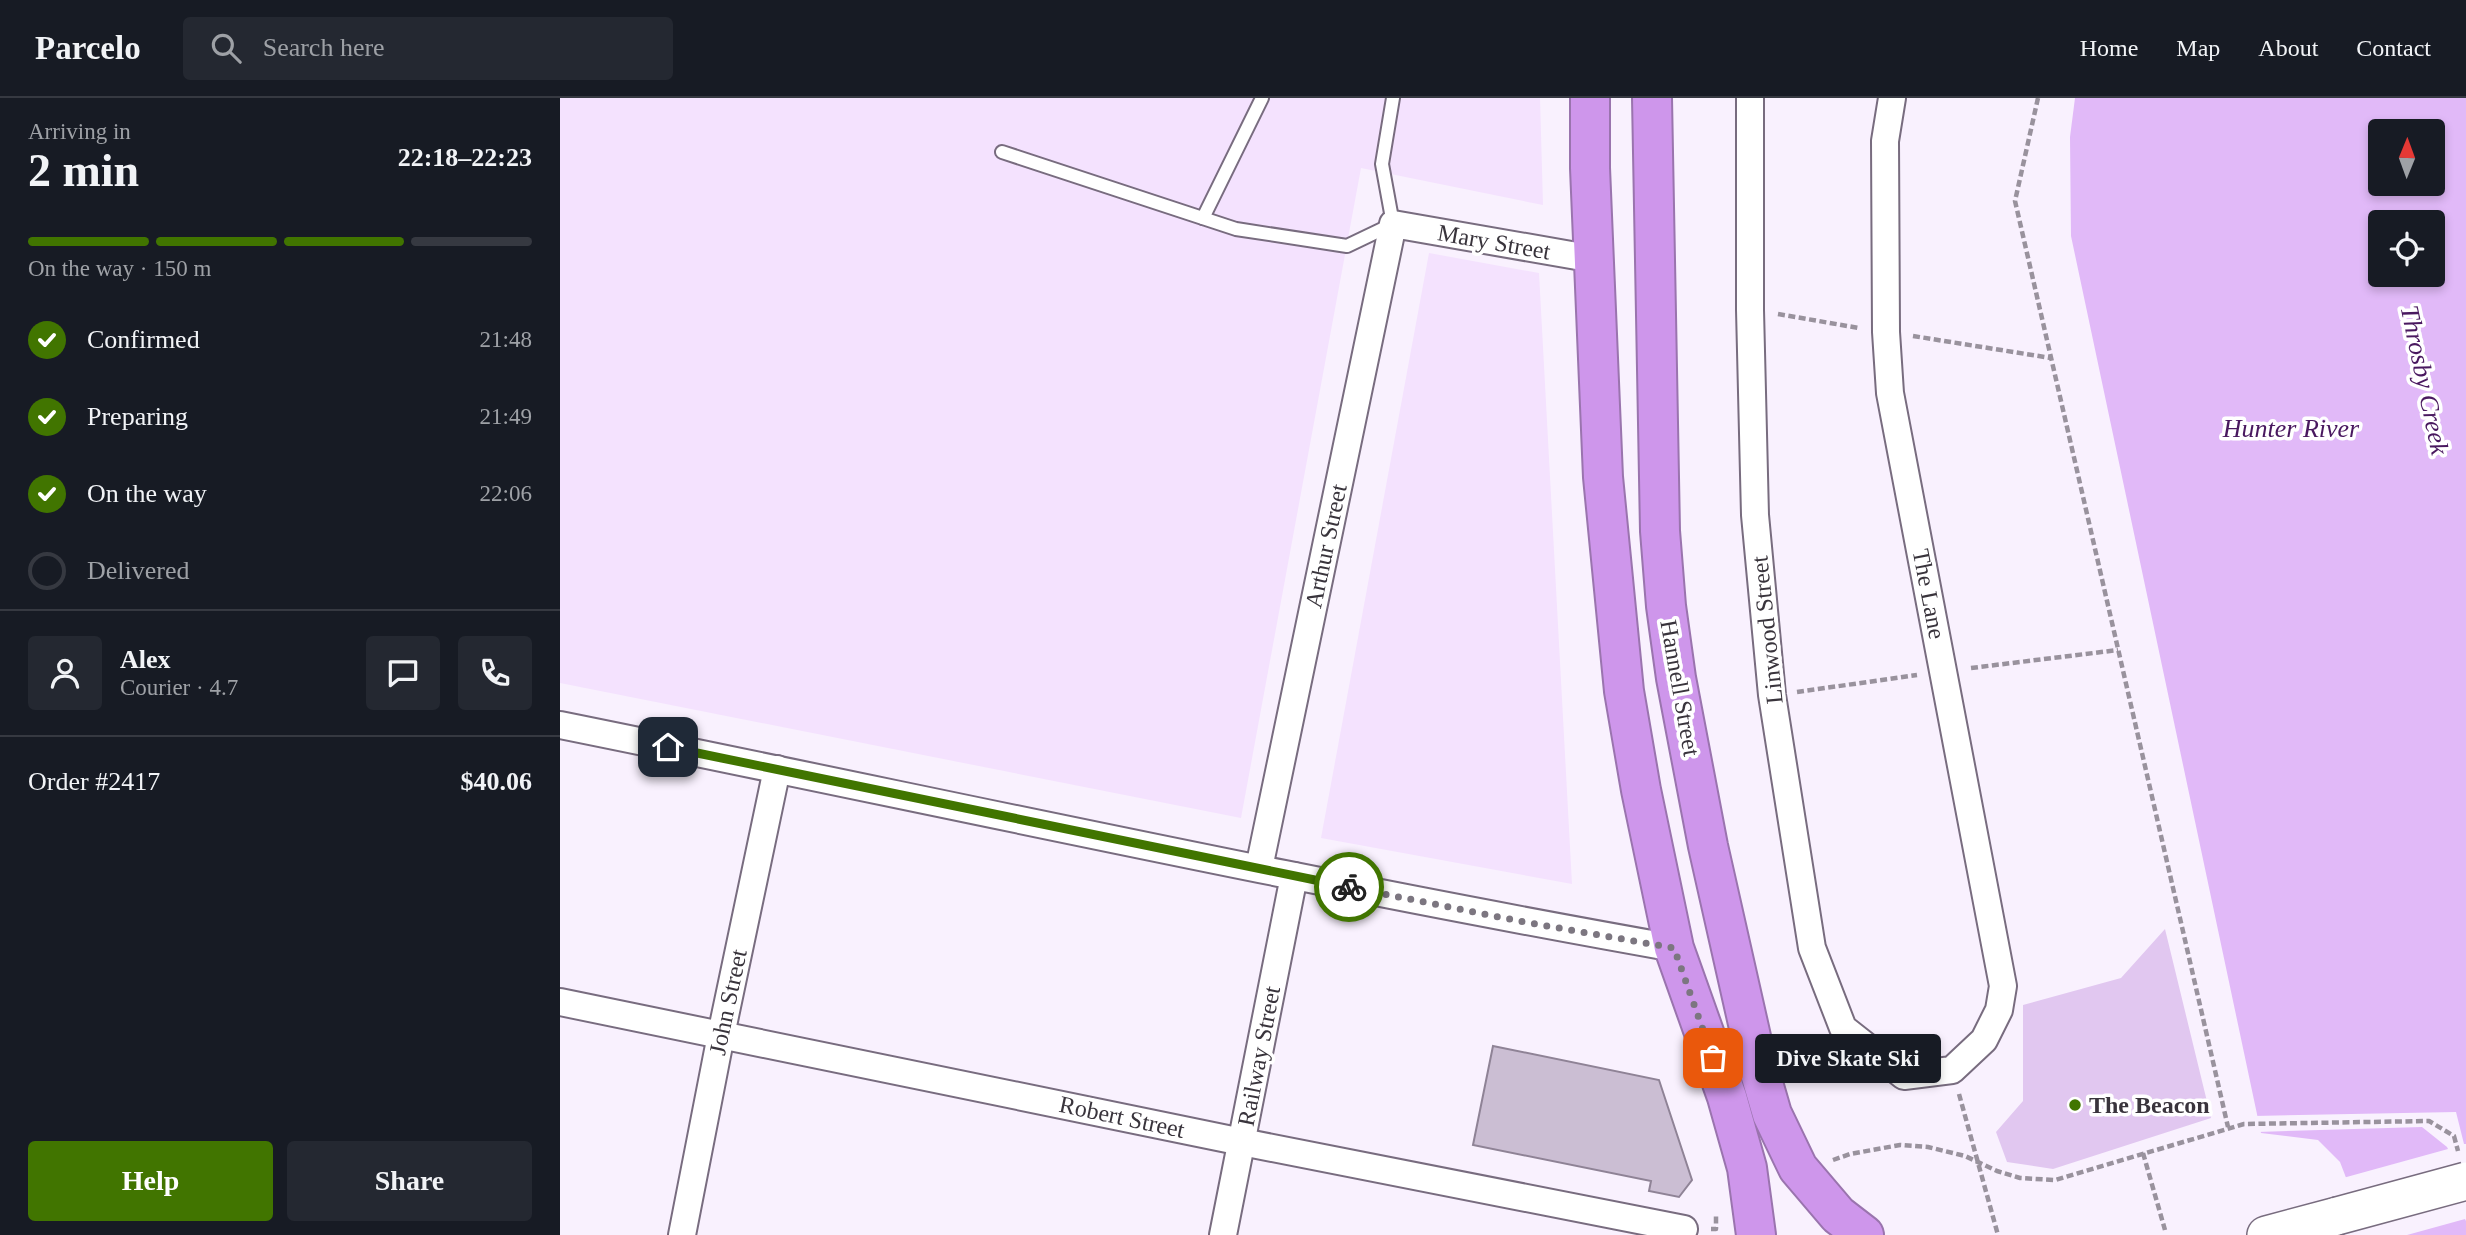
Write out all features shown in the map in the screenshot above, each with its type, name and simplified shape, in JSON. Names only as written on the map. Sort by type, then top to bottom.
[{"type":"highway","name":"Hannell Street","points":[[1590,98],[1603,477],[1624,691],[1641,790],[1674,948],[1727,1097],[1747,1168],[1756,1235]]},
{"type":"highway","name":"Hannell Street","points":[[1652,98],[1660,531],[1666,606],[1676,678],[1708,846],[1756,1059],[1772,1114],[1798,1168],[1838,1215],[1864,1235]]},
{"type":"main road","points":[[2266,1235],[2337,1216],[2463,1171]]},
{"type":"street","name":"Linwood Street","points":[[1750,98],[1750,310],[1755,515],[1772,695],[1812,948],[1843,1028],[1904,1076],[1952,1070]]},
{"type":"street","name":"The Lane","points":[[1892,98],[1885,141],[1886,332],[1890,393],[2003,986],[1999,1010],[1984,1040],[1952,1070]]},
{"type":"street","name":"Mary Street","points":[[1393,224],[1594,259]]},
{"type":"street","name":"Arthur Street","points":[[1259,869],[1393,224]]},
{"type":"street","points":[[560,725],[1259,869],[1524,922],[1674,948]]},
{"type":"street","name":"John Street","points":[[681,1235],[720,1035],[777,769]]},
{"type":"street","name":"Railway Street","points":[[1223,1235],[1294,876]]},
{"type":"street","name":"Robert Street","points":[[560,1002],[1242,1142],[1684,1228]]},
{"type":"lane","points":[[1203,218],[1262,98]]},
{"type":"lane","points":[[1003,152],[1236,229],[1347,246],[1393,224],[1382,164],[1394,98]]},
{"type":"path","points":[[2038,98],[2015,201],[2228,1128]]},
{"type":"path","points":[[1952,1070],[1998,1235]]},
{"type":"path","points":[[1838,1159],[1850,1154],[1900,1145],[1941,1149],[2020,1178],[2055,1180],[2244,1124],[2429,1121],[2454,1136],[2463,1171]]},
{"type":"path","points":[[2143,1153],[2165,1230]]},
{"type":"shaded area","points":[[560,98],[1540,98],[1543,205],[1361,168],[1241,818],[560,683]]},
{"type":"shaded area","points":[[1429,253],[1539,273],[1572,884],[1321,838]]},
{"type":"shaded area","points":[[2165,929],[2211,1118],[2053,1169],[2007,1162],[1996,1132],[2023,1101],[2023,1005],[2121,978]]},
{"type":"water","name":"Hunter River","points":[[2075,98],[2466,98],[2466,1235],[2368,1235],[2340,1162],[2318,1140],[2261,1133],[2071,236],[2070,137]]},
{"type":"pier","points":[[2456,1112],[2466,1144],[2466,1221],[2465,1219],[2407,1235],[2364,1235],[2343,1178],[2448,1149],[2422,1127],[2257,1132],[2254,1116]]},
{"type":"building","points":[[1493,1046],[1659,1080],[1692,1180],[1679,1197],[1649,1191],[1651,1181],[1473,1145]]},
{"type":"way so far","points":[[1349,887],[1524,922],[1674,948],[1713,1058]]},
{"type":"place","name":"Dive Skate Ski","points":[[1713,1058]]},
{"type":"place","name":"The Beacon","points":[[2075,1105]]},
{"type":"route","points":[[668,747],[1349,887]]},
{"type":"water label","name":"Throsby Creek","points":[[2425,380]]}]
